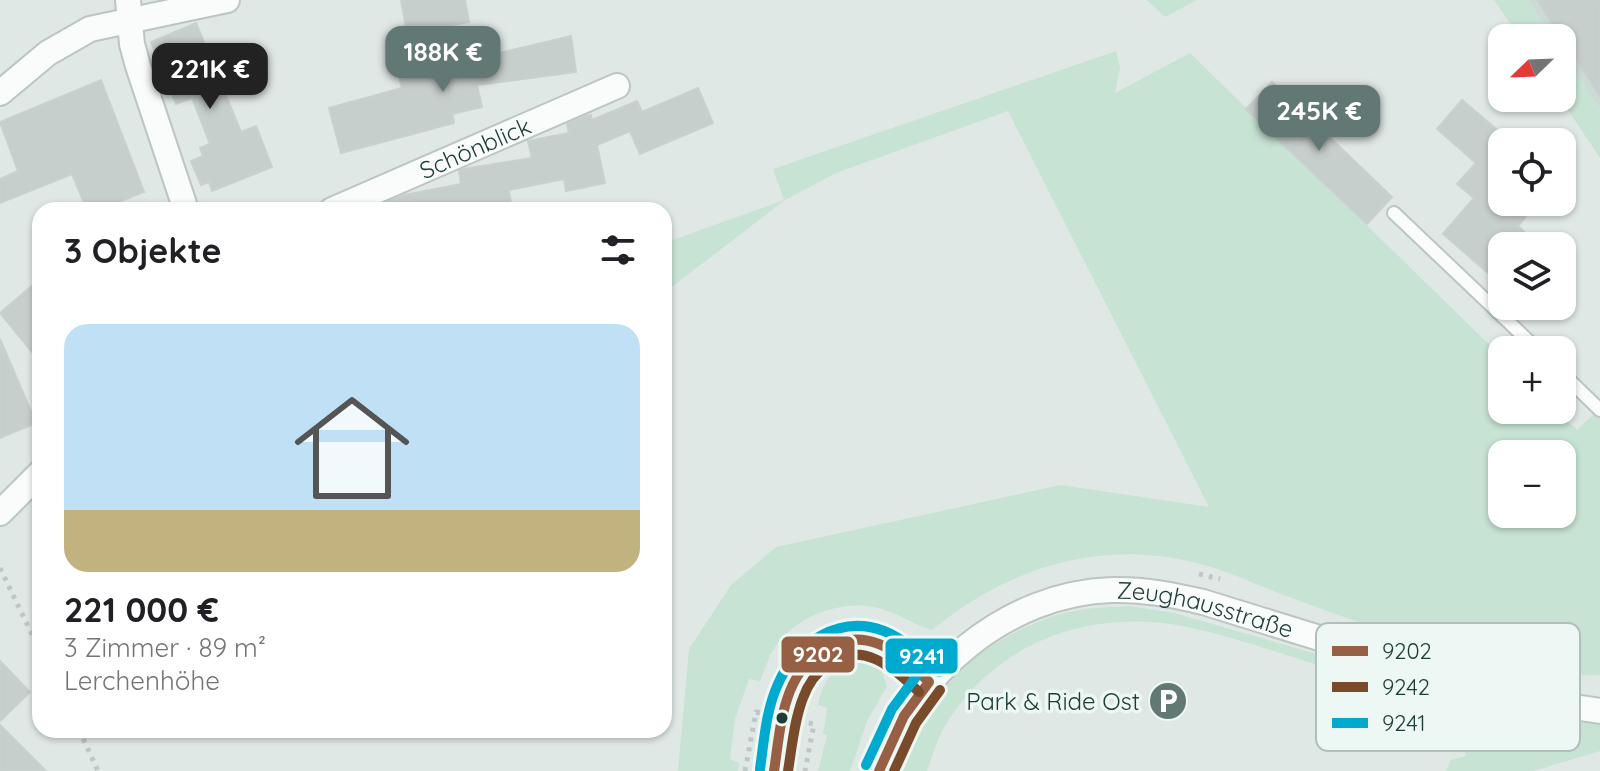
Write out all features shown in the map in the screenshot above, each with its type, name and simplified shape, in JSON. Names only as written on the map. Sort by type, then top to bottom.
[{"type":"street","points":[[0,93],[57,47],[128,9],[227,0]]},
{"type":"street","points":[[128,9],[138,66],[183,202]]},
{"type":"street","name":"Schönblick","points":[[350,202],[617,86]]},
{"type":"street","points":[[0,513],[32,481]]},
{"type":"street","name":"Zeughausstraße","points":[[879,771],[904,716],[929,682],[987,633],[1033,607],[1080,594],[1127,590],[1203,602],[1316,637]]},
{"type":"street","name":"Zeughausstraße","points":[[1580,708],[1600,711]]},
{"type":"lane","points":[[1394,213],[1523,336]]},
{"type":"lane","points":[[1576,387],[1600,410]]},
{"type":"lane","points":[[774,771],[791,690],[804,665],[821,650],[844,641],[870,641],[891,651],[929,682]]},
{"type":"path","points":[[0,568],[32,634]]},
{"type":"path","points":[[1196,573],[1223,580]]},
{"type":"path","points":[[83,738],[98,771]]},
{"type":"shaded area","points":[[1528,0],[1600,0],[1600,109],[1576,73],[1576,24],[1544,24]]},
{"type":"green space","points":[[1147,0],[1197,0],[1165,17]]},
{"type":"green space","points":[[1494,0],[1528,0],[1544,24],[1510,24]]},
{"type":"green space","points":[[1116,51],[1120,67],[1115,93],[1190,53],[1488,343],[1488,424],[1571,424],[1577,430],[1600,408],[1600,675],[1580,674],[1580,623],[1360,623],[1204,565],[1131,554],[1095,556],[1026,574],[993,589],[932,630],[882,609],[861,605],[833,609],[806,619],[775,647],[760,681],[749,679],[735,719],[730,759],[739,763],[738,771],[678,771],[689,649],[731,585],[776,547],[1061,485],[1209,507],[1008,111],[836,173],[785,200],[672,287],[672,240],[784,200],[773,169]]},
{"type":"green space","points":[[1576,73],[1600,109],[1600,158],[1569,112],[1576,112]]},
{"type":"green space","points":[[1129,606],[1174,613],[1316,654],[1316,664],[1187,627],[1151,622],[1115,622],[1080,628],[1046,638],[1015,654],[987,675],[963,700],[942,731],[927,771],[892,771],[926,705],[954,674],[1013,634],[1054,616],[1088,609]]},
{"type":"green space","points":[[861,662],[881,670],[887,686],[867,721],[850,771],[818,771],[827,735],[823,734],[827,708],[818,705],[823,688],[837,670]]},
{"type":"green space","points":[[1580,721],[1600,723],[1600,751],[1533,771],[1446,771],[1451,760],[1466,756],[1465,751],[1580,751]]},
{"type":"building","points":[[401,0],[465,0],[469,22],[407,33]]},
{"type":"building","points":[[1537,0],[1600,0],[1600,96],[1576,59],[1576,24],[1553,24]]},
{"type":"building","points":[[196,23],[241,132],[256,126],[272,167],[212,191],[209,182],[201,185],[191,161],[203,156],[200,148],[210,144],[192,98],[176,104],[151,42]]},
{"type":"building","points":[[571,36],[576,72],[477,85],[482,107],[452,114],[454,123],[341,153],[329,108],[402,88],[399,77]]},
{"type":"building","points":[[101,80],[144,192],[118,202],[84,202],[72,174],[0,203],[0,179],[18,171],[0,122]]},
{"type":"building","points":[[1272,82],[1392,197],[1367,224],[1246,109]]},
{"type":"building","points":[[698,88],[713,123],[640,154],[630,131],[597,145],[605,183],[566,191],[564,179],[509,190],[511,202],[387,202],[404,195],[461,184],[459,171],[463,169],[532,158],[528,141],[569,133],[567,124],[586,116],[591,115],[592,120],[637,101],[642,112]]},
{"type":"building","points":[[1462,100],[1495,128],[1488,128],[1488,216],[1526,216],[1518,226],[1523,232],[1488,232],[1488,273],[1443,234],[1474,198],[1457,184],[1476,163],[1437,129]]},
{"type":"building","points":[[32,286],[32,352],[0,313]]},
{"type":"building","points":[[0,339],[32,414],[32,425],[0,438]]},
{"type":"building","points":[[0,661],[30,692],[0,721]]},
{"type":"building","points":[[0,725],[46,771],[0,771]]},
{"type":"transit line","name":"9241","points":[[760,769],[768,715],[778,684],[796,656],[821,636],[851,626],[884,631],[906,644],[939,672]]},
{"type":"transit line","name":"9202","points":[[774,771],[790,691],[804,667],[826,649],[851,640],[879,644],[900,656],[929,682]]},
{"type":"transit line","name":"9242","points":[[788,771],[795,725],[803,698],[813,679],[828,664],[841,657],[866,656],[888,666],[919,692]]},
{"type":"transit line","name":"9241","points":[[866,765],[892,709],[918,674]]},
{"type":"transit line","name":"9202","points":[[879,771],[904,716],[929,682]]},
{"type":"transit line","name":"9242","points":[[894,771],[916,723],[940,690]]},
{"type":"place","name":"Park & Ride Ost","points":[[1168,701]]}]
